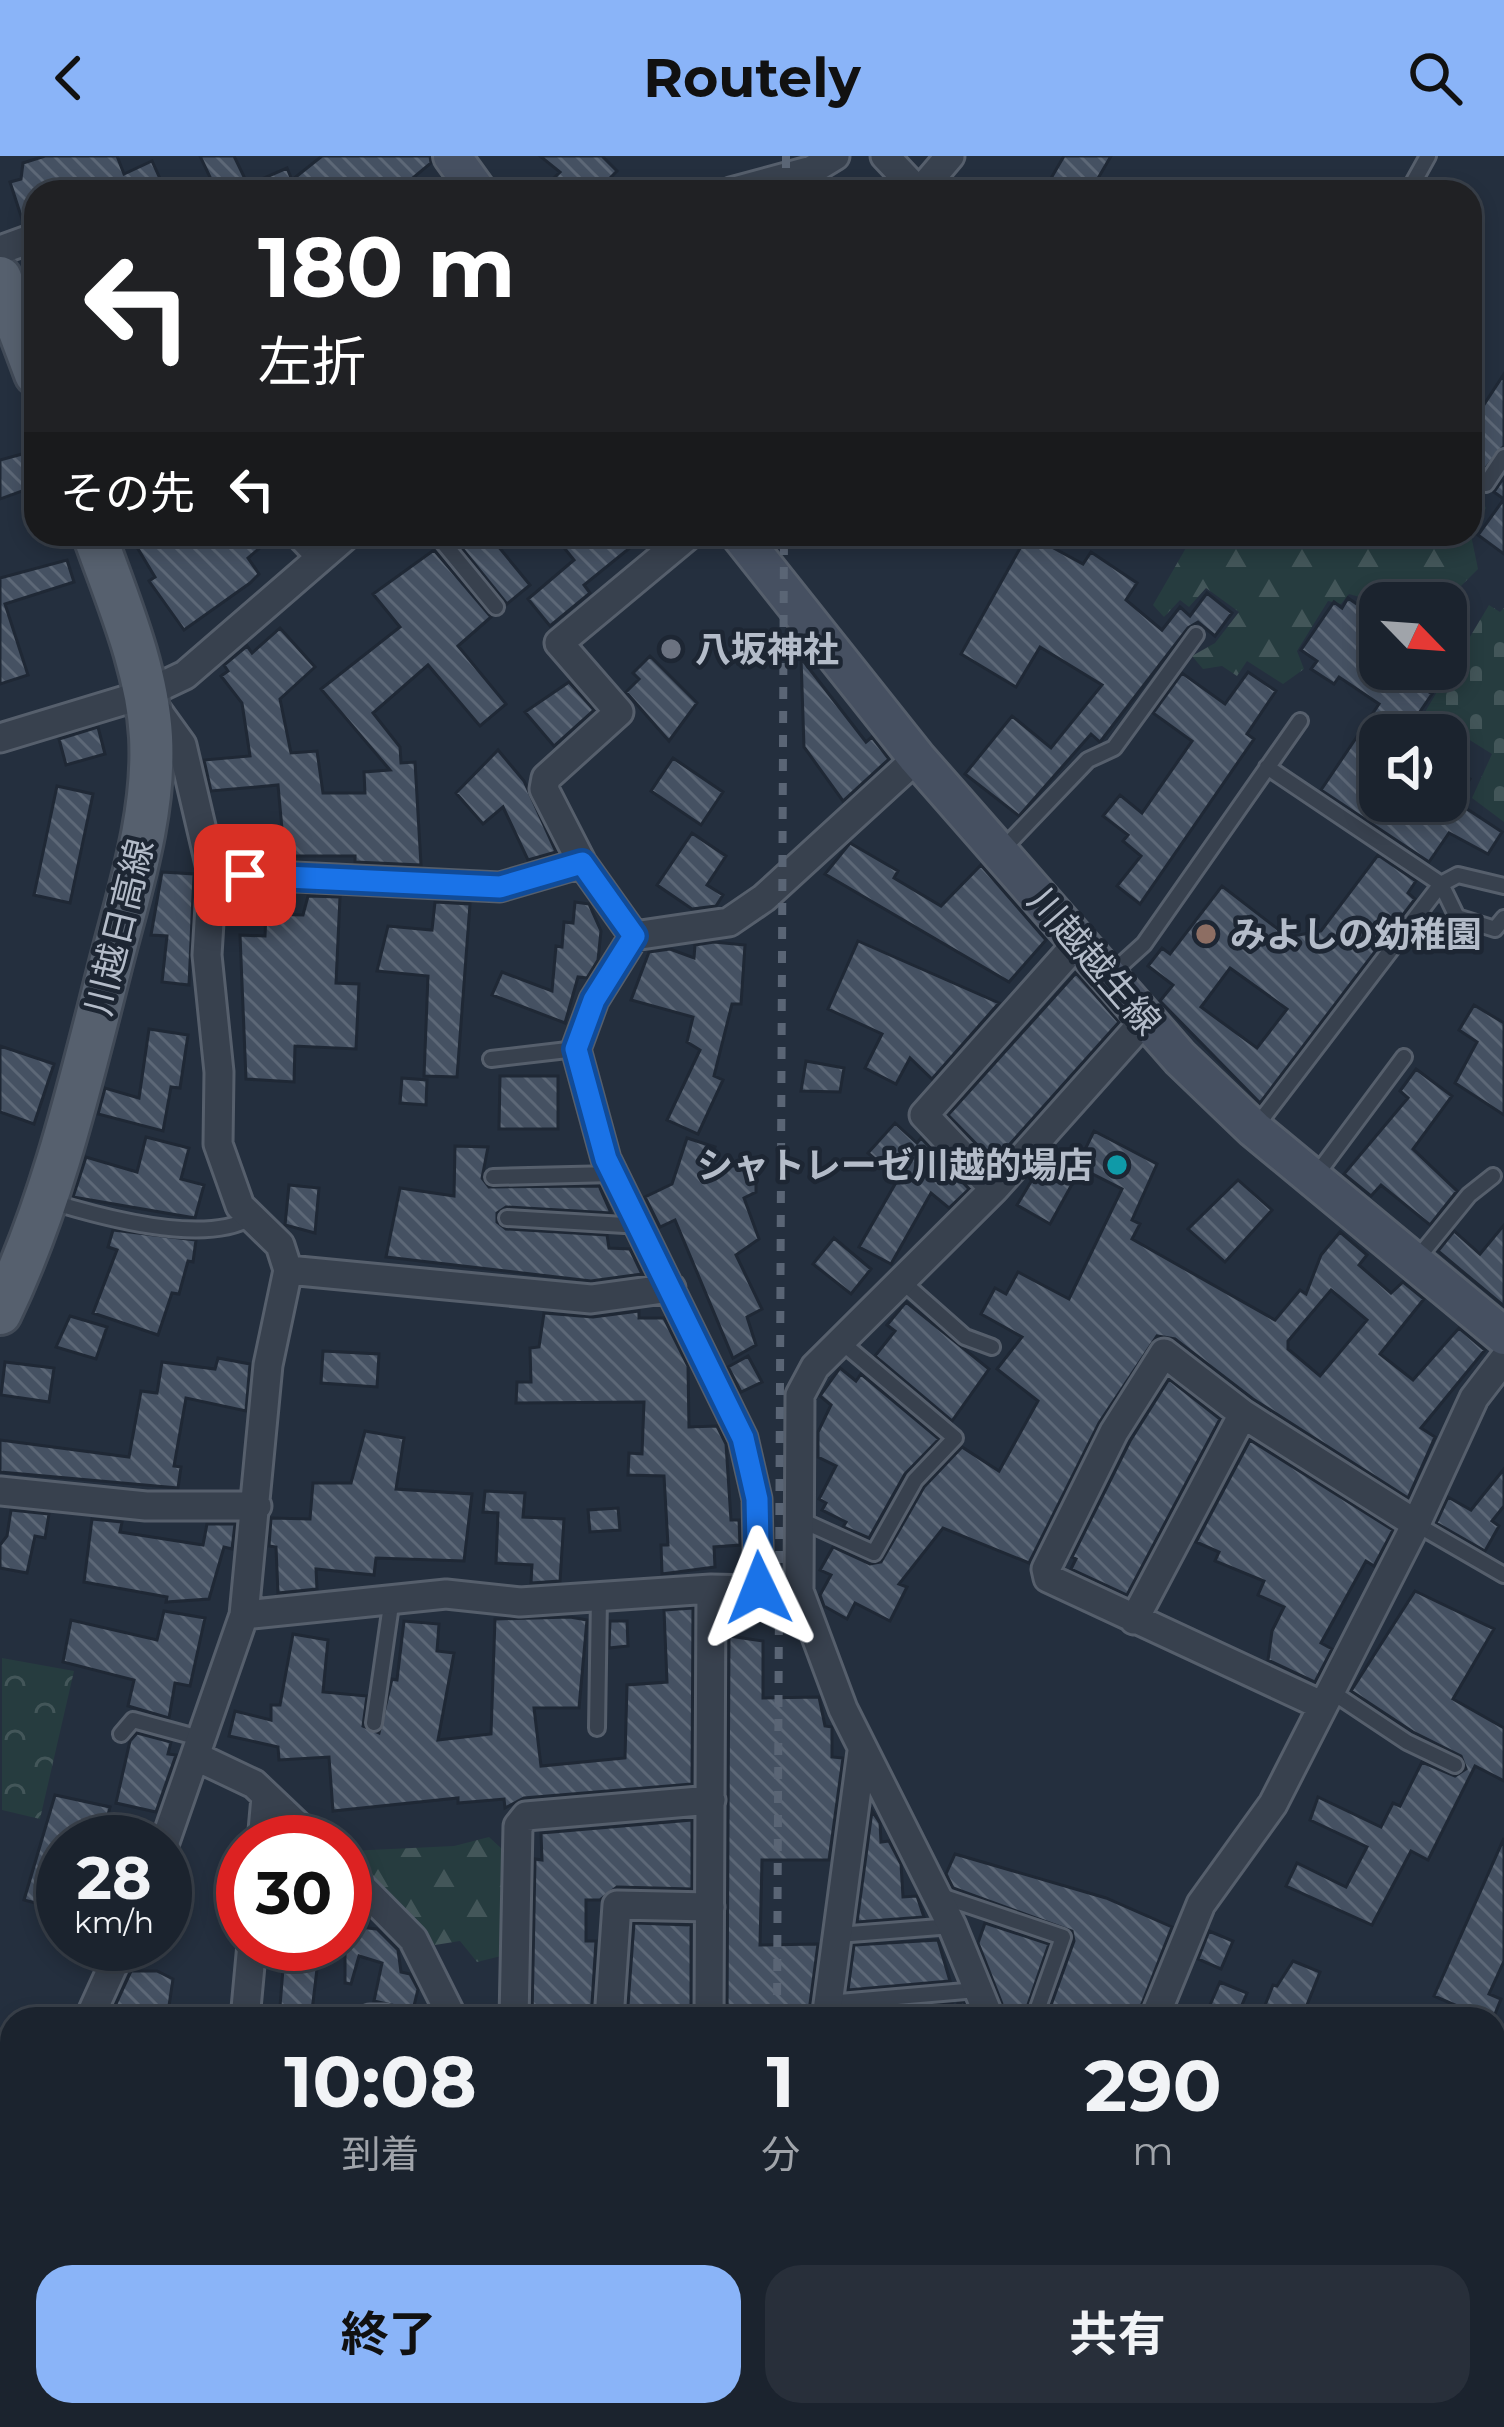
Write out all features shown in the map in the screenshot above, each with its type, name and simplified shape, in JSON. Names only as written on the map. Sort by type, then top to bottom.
[{"type":"main road","points":[[0,278],[24,342]]},
{"type":"main road","name":"川越日高線","points":[[0,1313],[44,1200],[141,847],[151,774],[145,694],[98,546]]},
{"type":"main road","name":"川越越生線","points":[[749,546],[917,758],[1146,1019],[1254,1129],[1504,1336]]},
{"type":"street","points":[[775,180],[812,170],[835,156]]},
{"type":"street","points":[[885,156],[909,180]]},
{"type":"street","points":[[929,180],[950,156]]},
{"type":"street","points":[[0,738],[145,694],[184,674],[334,546]]},
{"type":"street","points":[[634,936],[552,814],[547,778],[620,707],[559,643],[560,637],[675,546]]},
{"type":"street","points":[[145,694],[182,746],[212,873],[207,956],[220,1072],[218,1144],[232,1187],[250,1218],[280,1245],[288,1270],[268,1365],[244,1615],[174,1815]]},
{"type":"street","points":[[759,1588],[753,1469],[614,1174],[576,1049],[594,1000],[634,936],[728,922],[764,898],[917,758]]},
{"type":"street","points":[[212,873],[500,887],[582,863]]},
{"type":"street","points":[[994,1189],[924,1115],[1078,940]]},
{"type":"street","points":[[985,2007],[952,1926],[862,1751],[800,1591],[800,1395],[814,1367],[994,1189],[1146,1019]]},
{"type":"street","points":[[288,1270],[592,1299],[670,1288]]},
{"type":"street","points":[[1325,1697],[1134,1620],[1048,1578],[1046,1569],[1114,1432],[1164,1354],[1243,1414],[1416,1525]]},
{"type":"street","points":[[1159,2007],[1201,1904],[1273,1804],[1416,1525],[1474,1398],[1504,1359]]},
{"type":"street","points":[[1134,1620],[1243,1414]]},
{"type":"street","points":[[0,1491],[97,1503],[257,1506]]},
{"type":"street","points":[[244,1615],[446,1594],[520,1602],[711,1589],[800,1591]]},
{"type":"street","points":[[709,2007],[711,1589]]},
{"type":"street","points":[[200,1748],[254,1784],[286,1815]]},
{"type":"street","points":[[828,2007],[862,1751]]},
{"type":"street","points":[[264,1815],[266,1797]]},
{"type":"street","points":[[514,2007],[518,1826],[526,1816],[711,1800]]},
{"type":"street","points":[[372,1897],[413,1939],[447,2007]]},
{"type":"street","points":[[610,2007],[616,1906],[710,1907]]},
{"type":"street","points":[[94,2007],[110,1971]]},
{"type":"street","points":[[246,2007],[249,1971]]},
{"type":"lane","points":[[1486,484],[1504,457]]},
{"type":"lane","points":[[302,546],[316,561]]},
{"type":"lane","points":[[446,546],[496,607]]},
{"type":"lane","points":[[999,852],[1088,760],[1114,748],[1196,635]]},
{"type":"lane","points":[[1108,976],[1144,944],[1300,721]]},
{"type":"lane","points":[[1267,767],[1441,884],[1456,917],[1501,928]]},
{"type":"lane","points":[[1254,1129],[1441,884],[1458,875],[1504,886]]},
{"type":"lane","points":[[491,1058],[576,1049]]},
{"type":"lane","points":[[1313,1179],[1403,1057]]},
{"type":"lane","points":[[493,1177],[614,1174]]},
{"type":"lane","points":[[1414,1262],[1469,1195],[1493,1176]]},
{"type":"lane","points":[[44,1200],[158,1226],[237,1226],[250,1218]]},
{"type":"lane","points":[[507,1218],[640,1226]]},
{"type":"lane","points":[[904,1282],[965,1337],[992,1346]]},
{"type":"lane","points":[[801,1520],[874,1553],[915,1480],[956,1438],[839,1340]]},
{"type":"lane","points":[[1416,1525],[1504,1575]]},
{"type":"lane","points":[[374,1723],[392,1598]]},
{"type":"lane","points":[[597,1728],[599,1598]]},
{"type":"lane","points":[[1325,1697],[1455,1765]]},
{"type":"lane","points":[[121,1734],[133,1720],[200,1748]]},
{"type":"lane","points":[[936,1894],[1063,1936],[1038,2007]]},
{"type":"lane","points":[[838,1935],[952,1926]]},
{"type":"lane","points":[[856,2007],[977,1990]]},
{"type":"green space","points":[[1187,546],[1473,546],[1478,569],[1465,582],[1359,582],[1359,597],[1349,594],[1341,604],[1328,601],[1297,651],[1304,669],[1283,684],[1247,661],[1237,676],[1222,666],[1203,669],[1192,656],[1215,643],[1239,612],[1206,588],[1189,607],[1180,600],[1164,617],[1153,605]]},
{"type":"green space","points":[[1489,605],[1500,612],[1504,608],[1504,822],[1472,798],[1492,754],[1467,738],[1467,714],[1425,712],[1438,690],[1467,690],[1467,642]]},
{"type":"green space","points":[[2,1658],[74,1671],[41,1815],[36,1818],[2,1810]]},
{"type":"green space","points":[[489,1837],[502,1849],[501,1956],[477,1962],[460,1941],[435,1945],[419,1935],[406,1911],[372,1884],[372,1850],[454,1846]]},
{"type":"building","points":[[45,156],[117,156],[124,174],[152,161],[161,180],[24,180],[23,222],[10,182],[21,179],[23,163]]},
{"type":"building","points":[[200,156],[234,156],[246,180],[211,180]]},
{"type":"building","points":[[322,156],[430,156],[431,163],[410,180],[292,180]]},
{"type":"building","points":[[540,156],[602,156],[617,171],[608,180],[554,180],[560,172]]},
{"type":"building","points":[[1064,156],[1111,156],[1097,180],[1050,180]]},
{"type":"building","points":[[287,168],[292,180],[259,180]]},
{"type":"building","points":[[1504,374],[1504,446],[1482,473],[1482,408]]},
{"type":"building","points":[[24,454],[24,490],[0,499],[0,460]]},
{"type":"building","points":[[1504,477],[1504,499],[1494,492]]},
{"type":"building","points":[[1504,499],[1504,554],[1482,538],[1482,529]]},
{"type":"building","points":[[136,546],[262,546],[248,558],[259,574],[184,630],[149,581],[155,577]]},
{"type":"building","points":[[460,546],[498,546],[530,585],[507,604]]},
{"type":"building","points":[[563,546],[632,546],[584,585],[590,593],[550,626],[528,599],[574,560]]},
{"type":"building","points":[[1021,546],[1050,546],[1083,564],[1091,552],[1137,583],[1126,600],[1162,630],[1180,607],[1190,616],[1207,593],[1232,613],[1215,636],[1198,622],[1188,628],[1100,742],[1091,734],[1019,816],[965,774],[1012,716],[1051,748],[1102,685],[1040,647],[1016,687],[961,654]]},
{"type":"building","points":[[434,550],[491,617],[458,646],[506,704],[480,726],[428,665],[373,713],[400,747],[401,763],[415,762],[421,865],[355,862],[355,856],[226,856],[223,829],[282,829],[278,785],[211,791],[204,760],[250,756],[242,703],[221,676],[228,671],[224,665],[247,646],[252,653],[280,628],[315,667],[280,699],[291,753],[317,751],[323,793],[365,793],[364,772],[390,770],[321,689],[400,627],[373,594]]},
{"type":"building","points":[[67,560],[74,582],[5,604],[28,675],[0,684],[0,578]]},
{"type":"building","points":[[1348,598],[1359,606],[1359,690],[1426,690],[1432,694],[1418,714],[1372,714],[1379,704],[1339,677],[1334,684],[1311,669],[1317,661],[1301,650],[1334,602],[1342,608]]},
{"type":"building","points":[[650,656],[697,703],[669,741],[626,692],[639,679],[633,673]]},
{"type":"building","points":[[801,658],[866,742],[872,737],[889,759],[843,801],[804,747]]},
{"type":"building","points":[[1248,672],[1276,691],[1247,734],[1254,739],[1140,904],[1117,886],[1141,856],[1123,841],[1128,835],[1103,816],[1120,795],[1142,813],[1192,741],[1153,713],[1182,673],[1225,704]]},
{"type":"building","points":[[569,682],[594,710],[554,746],[525,712]]},
{"type":"building","points":[[98,727],[105,754],[66,765],[59,739]]},
{"type":"building","points":[[1359,734],[1359,815],[1321,790]]},
{"type":"building","points":[[498,750],[524,781],[556,852],[528,860],[503,807],[483,824],[456,793]]},
{"type":"building","points":[[673,758],[723,792],[701,825],[651,791]]},
{"type":"building","points":[[57,786],[93,794],[70,903],[34,895]]},
{"type":"building","points":[[1467,809],[1502,832],[1488,854],[1449,833],[1429,862],[1369,822],[1467,822]]},
{"type":"building","points":[[692,833],[726,856],[707,885],[723,895],[716,906],[692,909],[657,885]]},
{"type":"building","points":[[850,843],[898,871],[894,878],[941,906],[981,865],[1046,940],[1009,982],[825,874]]},
{"type":"building","points":[[1378,855],[1416,881],[1408,893],[1415,899],[1260,1103],[1160,1001],[1173,985],[1148,966],[1162,948],[1170,954],[1222,886],[1288,937],[1321,931]],"holes":[[[1230,968],[1287,1009],[1257,1048],[1201,1007]]]},
{"type":"building","points":[[162,872],[194,874],[189,985],[162,982],[167,936],[151,935]]},
{"type":"building","points":[[308,896],[340,897],[336,983],[359,984],[356,1049],[295,1046],[294,1082],[246,1079],[240,935],[265,936],[266,914],[303,915]]},
{"type":"building","points":[[435,902],[470,904],[457,1077],[424,1076],[428,976],[377,971],[388,926],[432,930]]},
{"type":"building","points":[[575,902],[589,904],[601,931],[598,960],[587,978],[578,977],[565,1023],[492,995],[502,972],[552,991],[556,946],[562,947],[564,922],[573,923]]},
{"type":"building","points":[[858,941],[999,1003],[932,1079],[910,1058],[896,1084],[865,1068],[882,1034],[828,1009]]},
{"type":"building","points":[[695,945],[745,945],[741,1004],[732,1004],[714,1076],[723,1080],[698,1134],[667,1120],[700,1050],[687,1042],[693,1017],[631,1000],[649,952],[670,949],[694,958]]},
{"type":"building","points":[[1076,973],[1119,1022],[994,1162],[948,1115]]},
{"type":"building","points":[[1474,1005],[1504,1023],[1504,1115],[1455,1083],[1477,1042],[1459,1030]]},
{"type":"building","points":[[149,1029],[188,1035],[180,1088],[171,1087],[163,1131],[98,1114],[105,1088],[139,1098]]},
{"type":"building","points":[[0,1046],[54,1064],[34,1124],[0,1112]]},
{"type":"building","points":[[806,1061],[844,1068],[840,1092],[801,1091]]},
{"type":"building","points":[[1416,1069],[1452,1096],[1413,1149],[1457,1191],[1430,1225],[1381,1185],[1371,1196],[1344,1174],[1408,1098],[1400,1091]]},
{"type":"building","points":[[500,1076],[558,1076],[558,1129],[499,1129]]},
{"type":"building","points":[[402,1078],[427,1080],[426,1105],[400,1103]]},
{"type":"building","points":[[895,1123],[917,1143],[921,1138],[969,1189],[949,1208],[931,1193],[891,1264],[859,1247],[898,1179],[868,1153]]},
{"type":"building","points":[[1094,1131],[1157,1164],[1132,1220],[1140,1224],[1132,1239],[1275,1320],[1300,1290],[1306,1294],[1321,1255],[1340,1232],[1367,1255],[1359,1265],[1391,1293],[1403,1282],[1424,1299],[1380,1354],[1413,1380],[1459,1328],[1485,1350],[1421,1428],[1435,1437],[1408,1498],[1253,1399],[1175,1339],[1157,1336],[1099,1423],[1029,1563],[943,1528],[899,1584],[907,1587],[890,1621],[855,1603],[847,1619],[824,1606],[820,1595],[831,1575],[820,1570],[833,1547],[870,1564],[881,1562],[924,1487],[962,1447],[999,1471],[1038,1401],[997,1369],[1022,1337],[981,1314],[995,1288],[1006,1294],[1018,1272],[1069,1299],[1122,1189],[1077,1166]],"holes":[[[1331,1290],[1367,1320],[1320,1376],[1288,1349],[1288,1341]]]},
{"type":"building","points":[[146,1137],[189,1148],[181,1179],[204,1185],[195,1218],[73,1197],[86,1157],[137,1172]]},
{"type":"building","points":[[687,1138],[715,1147],[709,1166],[756,1166],[756,1192],[744,1198],[759,1239],[736,1255],[762,1309],[747,1317],[756,1345],[733,1358],[675,1220],[660,1227],[645,1197],[672,1184]]},
{"type":"building","points":[[455,1146],[488,1147],[482,1178],[489,1187],[599,1186],[611,1213],[506,1207],[497,1213],[497,1222],[506,1229],[607,1235],[609,1248],[630,1249],[642,1274],[591,1281],[386,1257],[400,1188],[454,1196]]},
{"type":"building","points":[[1044,1160],[1076,1177],[1050,1224],[1017,1205]]},
{"type":"building","points":[[1238,1180],[1272,1210],[1225,1262],[1188,1229]]},
{"type":"building","points":[[289,1185],[319,1188],[315,1233],[285,1225]]},
{"type":"building","points":[[1504,1225],[1504,1306],[1438,1251],[1454,1231],[1480,1254]]},
{"type":"building","points":[[113,1230],[196,1240],[193,1262],[188,1261],[179,1294],[172,1293],[158,1335],[93,1313],[117,1250],[108,1247]]},
{"type":"building","points":[[834,1238],[871,1269],[851,1294],[813,1264]]},
{"type":"building","points":[[906,1302],[989,1369],[952,1421],[875,1356],[895,1331],[887,1325]]},
{"type":"building","points":[[639,1311],[639,1318],[664,1318],[688,1366],[689,1427],[717,1426],[726,1444],[731,1520],[739,1520],[740,1545],[714,1547],[715,1567],[662,1574],[661,1545],[668,1545],[664,1476],[628,1475],[629,1453],[642,1454],[644,1402],[516,1403],[517,1382],[531,1382],[530,1348],[539,1347],[544,1313],[593,1317]]},
{"type":"building","points":[[70,1316],[107,1327],[96,1359],[56,1347]]},
{"type":"building","points":[[323,1351],[379,1354],[377,1387],[321,1383]]},
{"type":"building","points":[[748,1356],[762,1382],[741,1392],[728,1367]]},
{"type":"building","points":[[218,1358],[250,1364],[246,1411],[186,1398],[174,1466],[181,1467],[178,1488],[0,1472],[0,1440],[129,1457],[141,1391],[157,1393],[162,1362],[215,1369]]},
{"type":"building","points":[[5,1362],[54,1368],[49,1402],[1,1395]]},
{"type":"building","points":[[840,1368],[856,1381],[861,1374],[939,1439],[905,1474],[869,1538],[843,1527],[846,1522],[822,1510],[826,1503],[819,1499],[836,1466],[818,1457],[818,1432],[831,1405],[820,1396]]},
{"type":"building","points":[[1169,1379],[1220,1419],[1127,1595],[1071,1569],[1076,1559],[1072,1557],[1130,1441]]},
{"type":"building","points":[[365,1431],[404,1438],[396,1489],[472,1494],[464,1561],[376,1558],[374,1575],[316,1569],[317,1589],[278,1593],[276,1547],[269,1546],[271,1518],[310,1519],[313,1483],[351,1483]]},
{"type":"building","points":[[1250,1440],[1393,1530],[1374,1566],[1366,1561],[1321,1643],[1332,1649],[1315,1682],[1268,1660],[1272,1631],[1284,1607],[1258,1595],[1264,1581],[1215,1561],[1219,1552],[1196,1542]]},
{"type":"building","points":[[1504,1469],[1504,1506],[1492,1521],[1499,1526],[1485,1551],[1436,1523],[1448,1497],[1471,1510]]},
{"type":"building","points":[[485,1491],[525,1493],[523,1517],[564,1519],[560,1581],[531,1583],[532,1565],[496,1563],[498,1513],[483,1512]]},
{"type":"building","points":[[618,1508],[620,1530],[590,1532],[588,1510]]},
{"type":"building","points":[[11,1510],[49,1514],[45,1538],[35,1536],[27,1573],[0,1568],[0,1545],[7,1536]]},
{"type":"building","points":[[92,1519],[122,1522],[120,1532],[203,1545],[207,1524],[235,1524],[232,1549],[224,1547],[209,1599],[166,1602],[167,1597],[84,1582]]},
{"type":"building","points":[[1415,1591],[1494,1629],[1453,1699],[1504,1728],[1504,1781],[1475,1766],[1428,1860],[1411,1851],[1372,1925],[1286,1886],[1297,1863],[1346,1887],[1367,1847],[1310,1820],[1318,1797],[1381,1827],[1393,1803],[1400,1806],[1422,1762],[1455,1776],[1466,1769],[1461,1756],[1413,1732],[1351,1691]]},
{"type":"building","points":[[693,1608],[692,1784],[524,1798],[505,1808],[504,1799],[458,1803],[458,1798],[333,1811],[329,1757],[279,1760],[278,1747],[229,1736],[235,1711],[271,1720],[271,1705],[280,1705],[293,1634],[328,1640],[323,1692],[367,1696],[363,1726],[379,1733],[392,1679],[397,1680],[404,1621],[439,1624],[437,1651],[454,1653],[438,1740],[491,1734],[495,1619],[570,1617],[587,1620],[579,1708],[534,1708],[541,1766],[625,1758],[627,1685],[667,1682],[664,1610]]},
{"type":"building","points":[[164,1611],[205,1618],[190,1686],[175,1683],[169,1718],[128,1706],[134,1680],[63,1662],[71,1620],[157,1640]]},
{"type":"building","points":[[610,1621],[627,1621],[628,1646],[609,1648]]},
{"type":"building","points":[[729,1636],[763,1641],[763,1698],[819,1697],[825,1726],[832,1727],[832,1757],[843,1758],[829,1860],[762,1860],[760,1945],[818,1944],[810,2007],[727,2007]]},
{"type":"building","points":[[137,1733],[171,1742],[168,1754],[176,1755],[156,1812],[116,1803],[130,1741]]},
{"type":"building","points":[[55,1795],[110,1807],[108,1815],[49,1815]]},
{"type":"building","points":[[872,1811],[880,1823],[881,1842],[889,1841],[901,1864],[903,1897],[917,1896],[924,1917],[857,1922]]},
{"type":"building","points":[[692,1820],[692,1889],[617,1887],[600,1900],[586,1900],[586,1941],[596,1941],[592,2007],[532,2007],[535,1859],[542,1860],[541,1833]]},
{"type":"building","points":[[1504,1838],[1504,1961],[1489,1994],[1501,1999],[1498,2007],[1459,2007],[1434,1996]]},
{"type":"building","points":[[955,1854],[1106,1898],[1172,1927],[1141,2007],[1050,2007],[1074,1941],[1072,1931],[953,1888],[946,1874]]},
{"type":"building","points":[[36,1859],[36,1903],[24,1900]]},
{"type":"building","points":[[634,1923],[691,1925],[691,2007],[628,2007]]},
{"type":"building","points":[[985,1923],[1049,1944],[1027,2007],[1003,2007],[978,1943]]},
{"type":"building","points":[[372,1928],[398,1950],[401,1972],[410,1974],[418,1989],[414,2007],[374,2001],[382,1963],[372,1960]]},
{"type":"building","points":[[1209,1931],[1233,1941],[1221,1969],[1198,1959]]},
{"type":"building","points":[[938,1940],[950,1981],[848,1990],[854,1945]]},
{"type":"building","points":[[1293,1961],[1320,1972],[1306,2007],[1264,2007],[1273,1985],[1277,1986]]},
{"type":"building","points":[[131,1971],[157,1971],[173,1979],[169,2007],[114,2007]]},
{"type":"building","points":[[283,1971],[317,1971],[312,2007],[280,2007]]},
{"type":"building","points":[[345,1971],[355,1971],[351,1984],[345,1983]]},
{"type":"building","points":[[1220,1982],[1247,1993],[1241,2007],[1209,2007]]},
{"type":"railway","points":[[786,156],[786,180]]},
{"type":"railway","points":[[777,2007],[784,546]]},
{"type":"place","name":"八坂神社","points":[[671,649]]},
{"type":"place","name":"みよしの幼稚園","points":[[1206,934]]},
{"type":"place","name":"シャトレーゼ川越的場店","points":[[1117,1165]]},
{"type":"route","points":[[245,875],[500,887],[582,863],[634,936],[594,1000],[576,1049],[584,1091],[606,1159],[743,1438],[757,1499],[759,1588]]}]
